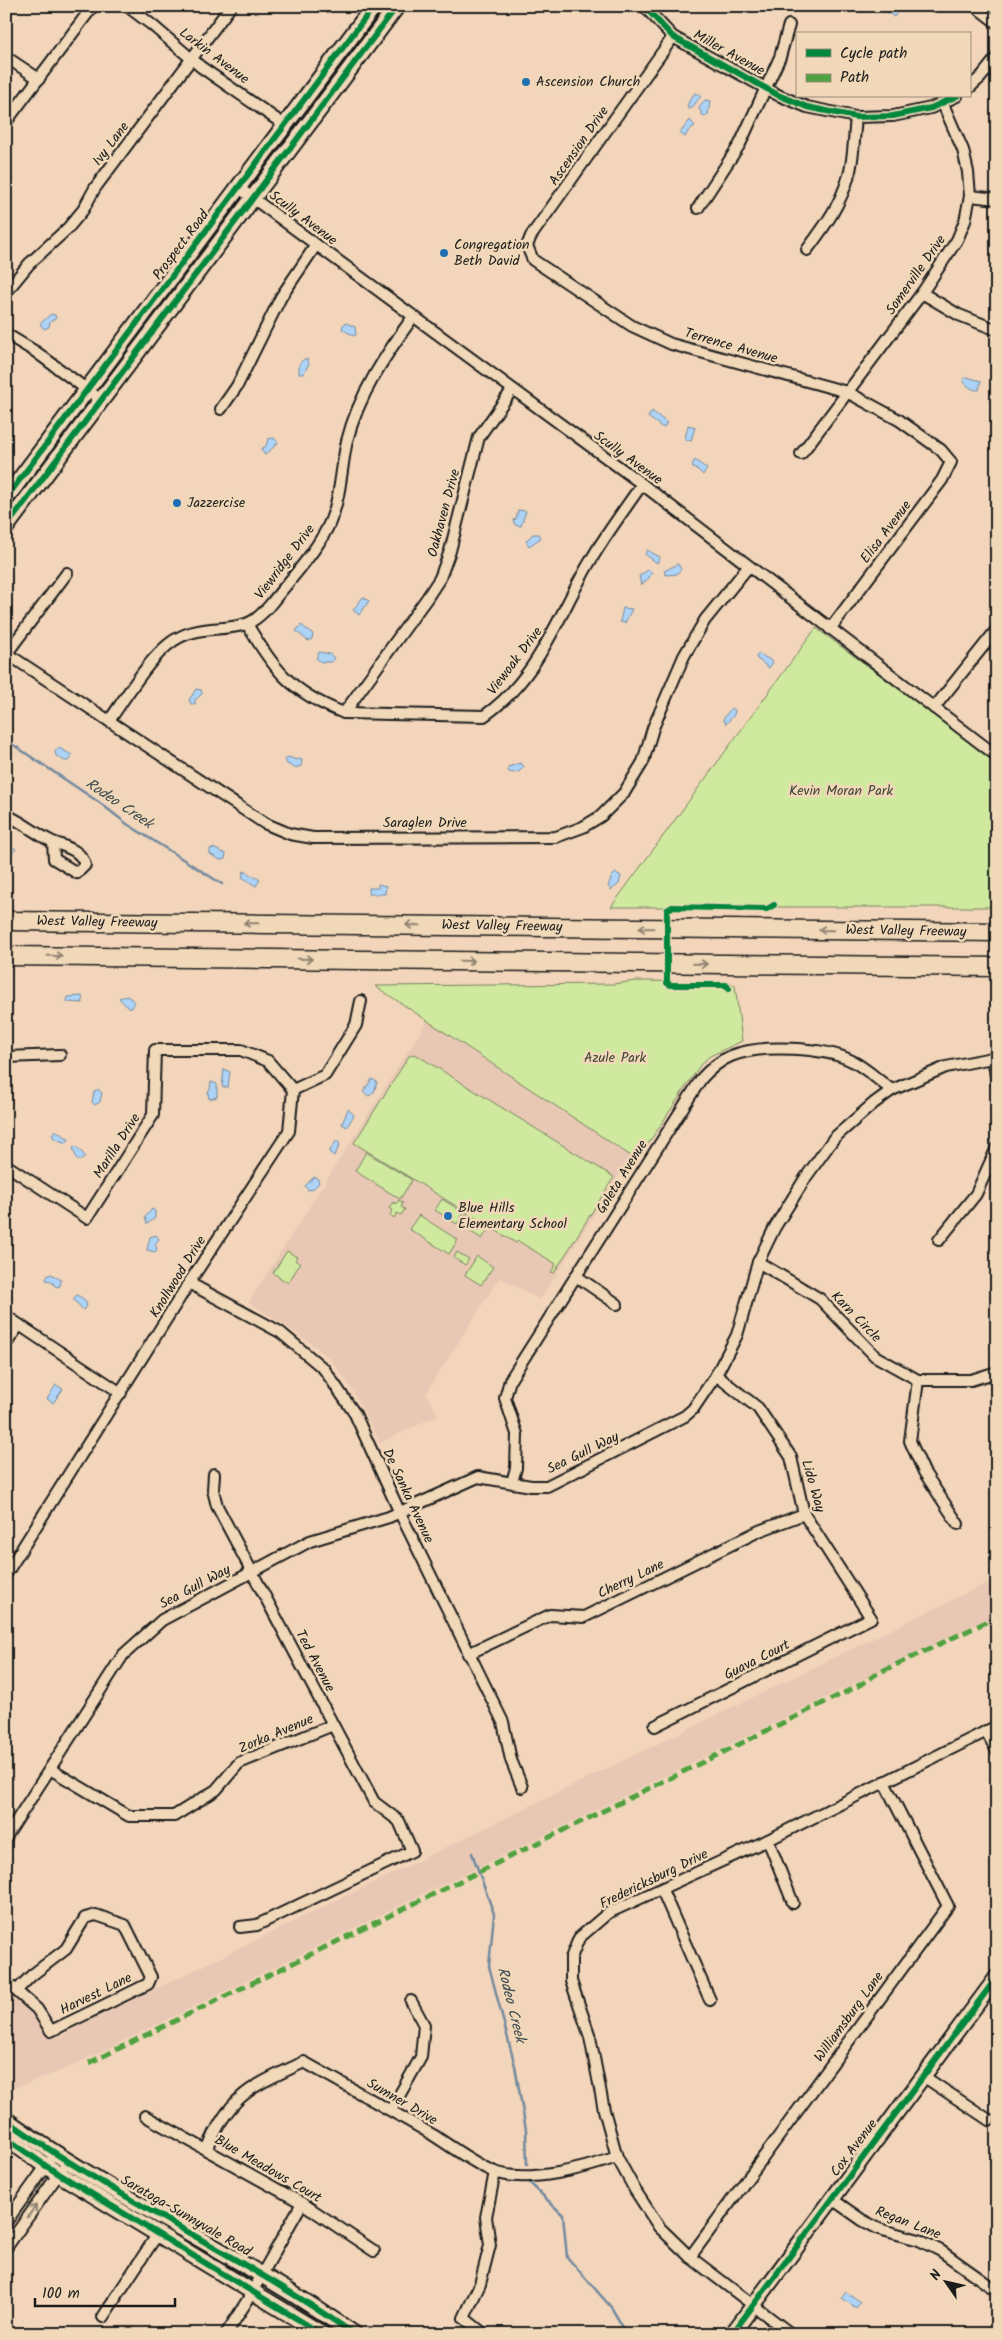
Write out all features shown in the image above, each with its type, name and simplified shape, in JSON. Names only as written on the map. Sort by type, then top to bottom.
[{"type":"highway","name":"West Valley Freeway","points":[[6,921],[997,932]]},
{"type":"highway","points":[[6,956],[997,967]]},
{"type":"main road","name":"Prospect Road","points":[[6,498],[374,6]]},
{"type":"main road","points":[[6,527],[398,6]]},
{"type":"main road","name":"Cox Avenue","points":[[732,2334],[997,1977]]},
{"type":"main road","name":"Saratoga-Sunnyvale Road","points":[[6,2120],[54,2153],[57,2167],[157,2235],[322,2334]]},
{"type":"main road","name":"Saratoga-Sunnyvale Road","points":[[6,2138],[57,2167],[262,2274],[354,2334]]},
{"type":"street","points":[[6,122],[93,6]]},
{"type":"street","name":"Larkin Avenue","points":[[127,6],[152,25],[191,60],[286,126]]},
{"type":"street","name":"Ivy Lane","points":[[6,292],[28,264],[68,228],[82,210],[95,188],[231,6]]},
{"type":"street","name":"Miller Avenue","points":[[644,6],[673,37],[765,87],[807,107],[856,117],[911,113],[943,104],[954,98]]},
{"type":"street","points":[[975,6],[997,23]]},
{"type":"street","points":[[698,208],[740,144],[780,57],[789,25]]},
{"type":"street","name":"Ascension Drive","points":[[527,246],[531,236],[673,37]]},
{"type":"street","points":[[970,87],[997,57]]},
{"type":"street","points":[[6,58],[38,79]]},
{"type":"street","name":"Somerville Drive","points":[[801,454],[922,293],[957,240],[970,196],[968,172],[963,150],[943,104]]},
{"type":"street","points":[[807,250],[830,220],[843,193],[850,173],[856,117]]},
{"type":"street","name":"Scully Avenue","points":[[239,188],[413,318],[642,484],[748,568],[997,756]]},
{"type":"street","points":[[970,196],[997,199]]},
{"type":"street","points":[[221,409],[237,386],[281,297],[316,245]]},
{"type":"street","name":"Terrence Avenue","points":[[527,246],[533,260],[640,330],[671,344],[847,392],[899,420],[941,450]]},
{"type":"street","points":[[922,293],[959,315],[997,330]]},
{"type":"street","name":"Viewridge Drive","points":[[247,624],[270,605],[326,532],[334,510],[348,438],[356,415],[372,381],[413,318]]},
{"type":"street","points":[[6,334],[36,352],[101,400]]},
{"type":"street","name":"Oakhaven Drive","points":[[344,713],[440,578],[450,551],[480,438],[512,390]]},
{"type":"street","name":"Elisa Avenue","points":[[830,629],[942,480],[951,462],[941,450]]},
{"type":"street","name":"Viewoak Drive","points":[[247,624],[266,657],[282,676],[322,705],[344,713],[484,716],[502,704],[544,649],[591,559],[642,484]]},
{"type":"street","name":"Saraglen Drive","points":[[7,653],[264,823],[290,834],[313,838],[556,837],[583,827],[601,816],[624,793],[643,762],[653,728],[684,656],[705,620],[748,568]]},
{"type":"street","points":[[7,653],[68,574]]},
{"type":"street","points":[[109,721],[154,660],[177,638],[200,630],[247,624]]},
{"type":"street","points":[[934,708],[997,628]]},
{"type":"street","points":[[6,815],[22,822],[52,842]]},
{"type":"street","points":[[292,1090],[325,1075],[356,1025],[361,1001]]},
{"type":"street","name":"Goleta Avenue","points":[[512,1482],[516,1468],[517,1434],[505,1398],[510,1380],[701,1079],[716,1064],[732,1055],[753,1050],[790,1049],[823,1052],[851,1060],[892,1090]]},
{"type":"street","name":"Marilla Drive","points":[[6,1165],[87,1218],[153,1116],[155,1050],[241,1050],[268,1061],[292,1090]]},
{"type":"street","points":[[6,1057],[60,1055]]},
{"type":"street","points":[[995,1056],[997,1083]]},
{"type":"street","name":"Sea Gull Way","points":[[6,1837],[123,1655],[162,1620],[310,1541],[400,1513],[478,1477],[532,1486],[547,1486],[668,1427],[693,1408],[716,1375],[736,1335],[758,1262],[775,1227],[806,1177],[834,1138],[892,1090],[946,1067],[995,1056]]},
{"type":"street","name":"Knollwood Drive","points":[[6,1574],[190,1282],[289,1132],[292,1090]]},
{"type":"street","points":[[939,1240],[976,1194],[997,1147]]},
{"type":"street","name":"Karn Circle","points":[[758,1262],[820,1299],[875,1356],[918,1380],[971,1380],[997,1372]]},
{"type":"street","points":[[576,1276],[617,1304]]},
{"type":"street","name":"De Sanka Avenue","points":[[190,1282],[280,1332],[324,1369],[355,1414],[400,1513],[503,1722],[511,1760],[522,1787]]},
{"type":"street","points":[[6,1316],[121,1393]]},
{"type":"street","points":[[6,1344],[19,1325]]},
{"type":"street","name":"Lido Way","points":[[716,1375],[758,1408],[790,1457],[804,1514],[871,1618]]},
{"type":"street","points":[[918,1380],[910,1440],[924,1472],[958,1524]]},
{"type":"street","name":"Ted Avenue","points":[[214,1474],[213,1490],[217,1506],[251,1572],[374,1802],[398,1821],[412,1851],[256,1925],[240,1926]]},
{"type":"street","name":"Cherry Lane","points":[[468,1654],[550,1615],[584,1617],[759,1531],[804,1514]]},
{"type":"street","name":"Guava Court","points":[[655,1726],[871,1618]]},
{"type":"street","name":"Zorka Avenue","points":[[50,1769],[129,1816],[174,1816],[216,1790],[239,1764],[333,1725]]},
{"type":"street","name":"Fredericksburg Drive","points":[[791,2334],[690,2257],[659,2227],[635,2190],[617,2157],[604,2110],[590,2037],[571,1981],[571,1958],[579,1938],[608,1913],[768,1840],[997,1726]]},
{"type":"street","points":[[986,1731],[997,1751]]},
{"type":"street","name":"Williamsburg Lane","points":[[690,2257],[948,1906],[884,1782]]},
{"type":"street","points":[[768,1840],[793,1903]]},
{"type":"street","points":[[662,1890],[710,2000]]},
{"type":"street","name":"Harvest Lane","points":[[6,1982],[37,2009],[51,2031],[148,1984],[152,1977],[125,1926],[96,1915],[86,1918],[66,1949],[32,1975],[17,1990]]},
{"type":"street","points":[[391,2110],[421,2057],[424,2025],[411,2001]]},
{"type":"street","name":"Sumner Drive","points":[[207,2150],[230,2107],[240,2096],[251,2088],[304,2062],[391,2110],[495,2172],[537,2175],[589,2167],[617,2157]]},
{"type":"street","points":[[923,2076],[989,2120]]},
{"type":"street","name":"Blue Meadows Court","points":[[145,2116],[302,2203],[374,2250]]},
{"type":"street","points":[[6,2222],[57,2167]]},
{"type":"street","points":[[7,2246],[57,2167]]},
{"type":"street","points":[[484,2334],[464,2318],[480,2284],[490,2245],[486,2216],[495,2172]]},
{"type":"street","name":"Regan Lane","points":[[832,2198],[862,2220],[880,2229],[919,2240],[941,2251],[997,2291]]},
{"type":"street","points":[[226,2334],[253,2291],[302,2203]]},
{"type":"street","points":[[102,2317],[157,2235]]},
{"type":"street","points":[[993,2334],[997,2329]]},
{"type":"shaded area","name":"Blue Hills Elementary School","points":[[428,1020],[631,1156],[540,1300],[500,1277],[426,1393],[438,1415],[380,1443],[350,1386],[329,1358],[311,1343],[249,1302]]},
{"type":"shaded area","points":[[997,1578],[997,1614],[66,2069],[6,2091],[6,1990],[29,2006],[55,2038]]},
{"type":"green space","name":"Kevin Moran Park","points":[[816,628],[997,761],[997,907],[611,907]]},
{"type":"green space","name":"Azule Park","points":[[636,981],[725,982],[735,985],[742,1041],[710,1056],[701,1064],[648,1144],[631,1156],[375,986],[613,984]]},
{"type":"green space","points":[[415,1054],[614,1177],[554,1273],[551,1272],[556,1264],[518,1241],[516,1243],[354,1143],[409,1056]]},
{"type":"green space","points":[[366,1152],[412,1180],[400,1199],[355,1171]]},
{"type":"green space","points":[[442,1199],[464,1213],[457,1224],[435,1210]]},
{"type":"green space","points":[[399,1200],[403,1203],[401,1207],[405,1209],[401,1215],[397,1213],[394,1218],[390,1215],[392,1210],[389,1208],[393,1202],[396,1204]]},
{"type":"green space","points":[[466,1214],[489,1228],[482,1239],[460,1225]]},
{"type":"green space","points":[[419,1215],[458,1240],[449,1254],[409,1229]]},
{"type":"green space","points":[[287,1251],[297,1257],[295,1260],[300,1264],[288,1283],[273,1273]]},
{"type":"green space","points":[[457,1252],[469,1259],[465,1265],[454,1258]]},
{"type":"green space","points":[[477,1256],[493,1267],[481,1285],[465,1275]]},
{"type":"water","points":[[893,6],[899,10],[894,17],[880,7]]},
{"type":"water","points":[[695,93],[701,96],[691,109],[687,108],[689,101]]},
{"type":"water","points":[[705,100],[710,101],[708,115],[703,116],[699,108]]},
{"type":"water","points":[[690,120],[695,126],[689,130],[685,137],[680,133]]},
{"type":"water","points":[[51,314],[55,315],[56,318],[50,322],[49,327],[44,329],[40,324]]},
{"type":"water","points":[[346,323],[355,327],[356,335],[354,336],[342,329]]},
{"type":"water","points":[[304,359],[307,359],[309,364],[303,374],[299,374],[299,364]]},
{"type":"water","points":[[967,377],[981,381],[979,390],[972,389],[966,384],[963,380]]},
{"type":"water","points":[[652,411],[667,423],[663,428],[648,417]]},
{"type":"water","points":[[688,425],[695,427],[691,441],[685,439]]},
{"type":"water","points":[[274,438],[278,443],[265,455],[261,449],[266,446],[268,439]]},
{"type":"water","points":[[695,460],[707,469],[703,475],[693,468],[692,465]]},
{"type":"water","points":[[518,510],[526,511],[521,526],[515,525],[513,520],[516,519]]},
{"type":"water","points":[[533,534],[539,534],[541,538],[529,546],[526,541]]},
{"type":"water","points":[[647,550],[660,557],[657,563],[645,554]]},
{"type":"water","points":[[678,564],[681,569],[677,574],[666,575],[664,571]]},
{"type":"water","points":[[648,570],[652,572],[649,578],[641,585],[639,576]]},
{"type":"water","points":[[363,597],[369,601],[359,615],[353,610]]},
{"type":"water","points":[[623,608],[632,609],[625,623],[620,622]]},
{"type":"water","points":[[301,625],[313,634],[312,639],[308,641],[296,631]]},
{"type":"water","points":[[319,652],[330,654],[334,658],[332,662],[321,662],[316,658]]},
{"type":"water","points":[[758,653],[773,662],[769,668],[756,658]]},
{"type":"water","points":[[196,689],[201,690],[202,694],[195,700],[195,704],[191,704],[189,700]]},
{"type":"water","points":[[731,708],[735,710],[734,715],[726,724],[723,719]]},
{"type":"water","points":[[59,748],[72,755],[68,761],[56,756],[55,751]]},
{"type":"water","points":[[289,757],[302,760],[301,766],[295,768],[287,764],[285,759]]},
{"type":"water","points":[[520,763],[524,766],[519,771],[512,773],[508,771],[508,767]]},
{"type":"water","points":[[10,845],[16,849],[6,860],[6,847]]},
{"type":"water","points":[[213,848],[226,854],[225,859],[220,860],[210,854],[210,849]]},
{"type":"water","points":[[244,871],[260,880],[256,886],[242,877]]},
{"type":"water","points":[[616,873],[621,876],[619,884],[611,890],[608,886],[612,876]]},
{"type":"water","points":[[378,884],[386,886],[385,894],[369,894],[369,888],[378,888]]},
{"type":"water","points":[[82,996],[83,1003],[67,1002],[68,997]]},
{"type":"water","points":[[127,996],[134,1001],[132,1008],[128,1008],[119,998]]},
{"type":"water","points":[[224,1069],[230,1072],[228,1087],[222,1087]]},
{"type":"water","points":[[372,1079],[377,1082],[374,1092],[369,1096],[363,1092]]},
{"type":"water","points":[[211,1082],[217,1084],[217,1097],[209,1099],[208,1092]]},
{"type":"water","points":[[98,1089],[102,1093],[100,1102],[95,1105],[92,1102],[94,1092]]},
{"type":"water","points":[[348,1109],[354,1115],[347,1127],[342,1124]]},
{"type":"water","points":[[55,1130],[69,1139],[66,1143],[54,1138],[52,1135]]},
{"type":"water","points":[[337,1140],[340,1145],[334,1156],[329,1152]]},
{"type":"water","points":[[76,1146],[85,1156],[81,1160],[77,1160],[73,1148]]},
{"type":"water","points":[[314,1177],[318,1179],[319,1183],[313,1189],[308,1190],[305,1186]]},
{"type":"water","points":[[152,1209],[155,1211],[155,1218],[147,1224],[145,1217]]},
{"type":"water","points":[[156,1235],[159,1239],[155,1244],[157,1249],[155,1252],[147,1250],[150,1237]]},
{"type":"water","points":[[51,1274],[61,1280],[60,1286],[56,1287],[51,1281],[46,1280],[47,1276]]},
{"type":"water","points":[[77,1295],[85,1300],[87,1306],[83,1310],[73,1299]]},
{"type":"water","points":[[56,1385],[63,1389],[53,1403],[47,1399]]},
{"type":"water","points":[[846,2292],[861,2302],[856,2308],[842,2298]]},
{"type":"waterway","name":"Rodeo Creek","points":[[6,740],[100,803],[127,824],[222,884]]},
{"type":"waterway","name":"Rodeo Creek","points":[[472,1853],[494,1914],[489,1966],[515,2066],[526,2130],[527,2164]]},
{"type":"waterway","name":"Rodeo Creek","points":[[530,2183],[563,2215],[567,2257],[611,2307],[627,2334]]},
{"type":"marked path","points":[[89,2063],[862,1684],[876,1674],[997,1617]]},
{"type":"cycle path","points":[[6,498],[374,6]]},
{"type":"cycle path","points":[[6,527],[397,6]]},
{"type":"cycle path","points":[[644,6],[673,37],[778,95],[807,107],[856,117],[893,116],[931,108],[953,98]]},
{"type":"cycle path","points":[[729,989],[726,985],[671,985],[667,983],[667,910],[672,907],[767,909],[774,905]]},
{"type":"cycle path","points":[[732,2334],[997,1977]]},
{"type":"cycle path","points":[[6,2120],[91,2176],[268,2279],[354,2334]]},
{"type":"cycle path","points":[[6,2138],[46,2166],[322,2334]]},
{"type":"place","name":"Ascension Church","points":[[526,82]]},
{"type":"place","name":"Congregation Beth David","points":[[444,253]]},
{"type":"place","name":"Jazzercise","points":[[177,503]]},
{"type":"place","name":"Blue Hills Elementary School","points":[[448,1216]]}]
